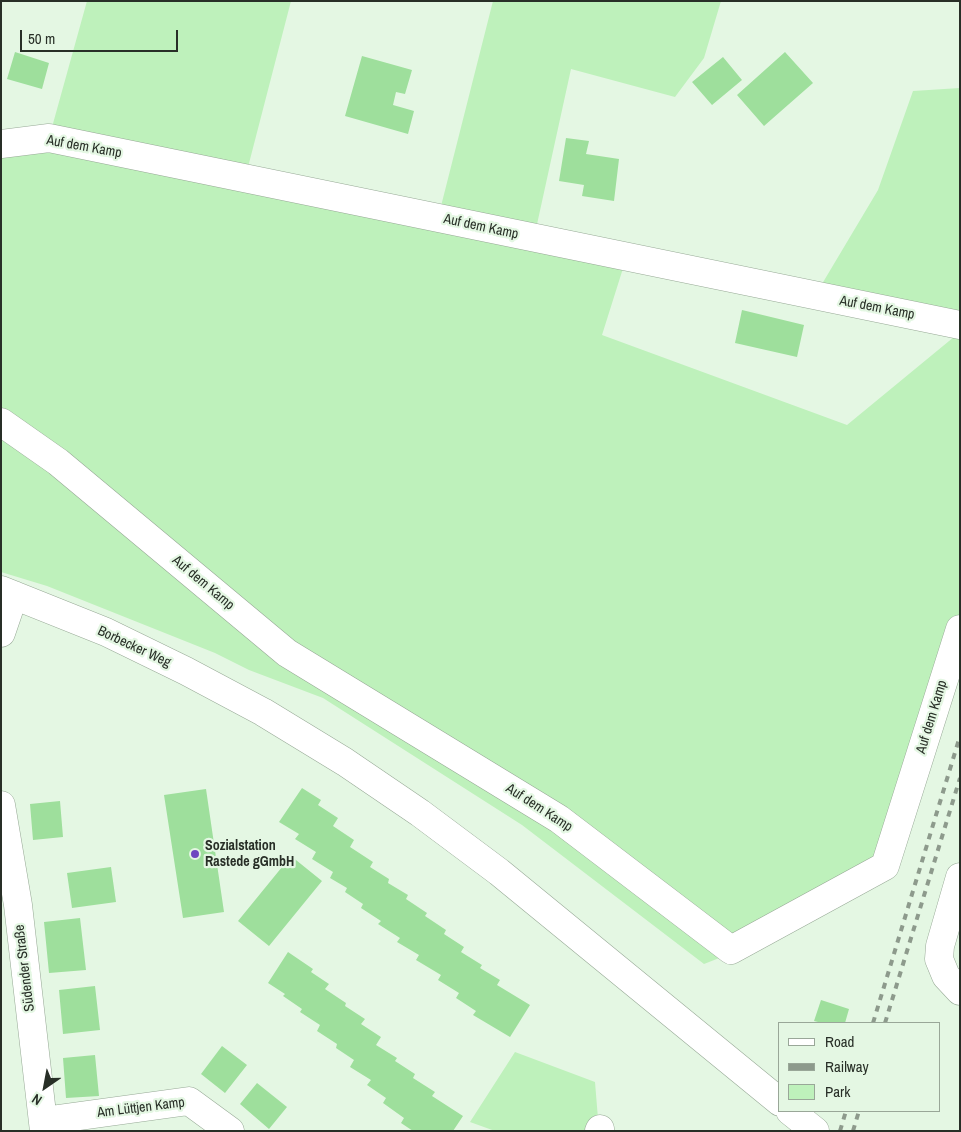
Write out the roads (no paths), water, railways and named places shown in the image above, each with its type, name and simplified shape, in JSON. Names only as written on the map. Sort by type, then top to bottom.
[{"type":"street","name":"Auf dem Kamp","points":[[1,144],[49,138],[960,325]]},
{"type":"street","name":"Auf dem Kamp","points":[[1,422],[58,462],[287,653],[559,819],[732,950],[885,866],[960,629]]},
{"type":"street","points":[[1,632],[8,592]]},
{"type":"street","name":"Borbecker Weg","points":[[8,592],[106,632],[186,671],[263,712],[345,762],[420,813],[498,872],[778,1100]]},
{"type":"street","name":"Südender Straße","points":[[1,805],[18,905],[43,1126]]},
{"type":"street","points":[[960,877],[940,946],[939,958],[946,976],[960,991]]},
{"type":"street","name":"Am Lüttjen Kamp","points":[[43,1126],[189,1101],[230,1131]]},
{"type":"railway","points":[[873,1022],[960,736]]},
{"type":"railway","points":[[885,1022],[960,778]]},
{"type":"railway","points":[[840,1131],[846,1112]]},
{"type":"railway","points":[[853,1131],[859,1112]]},
{"type":"place","name":"Sozialstation Rastede gGmbH","points":[[195,854]]}]
